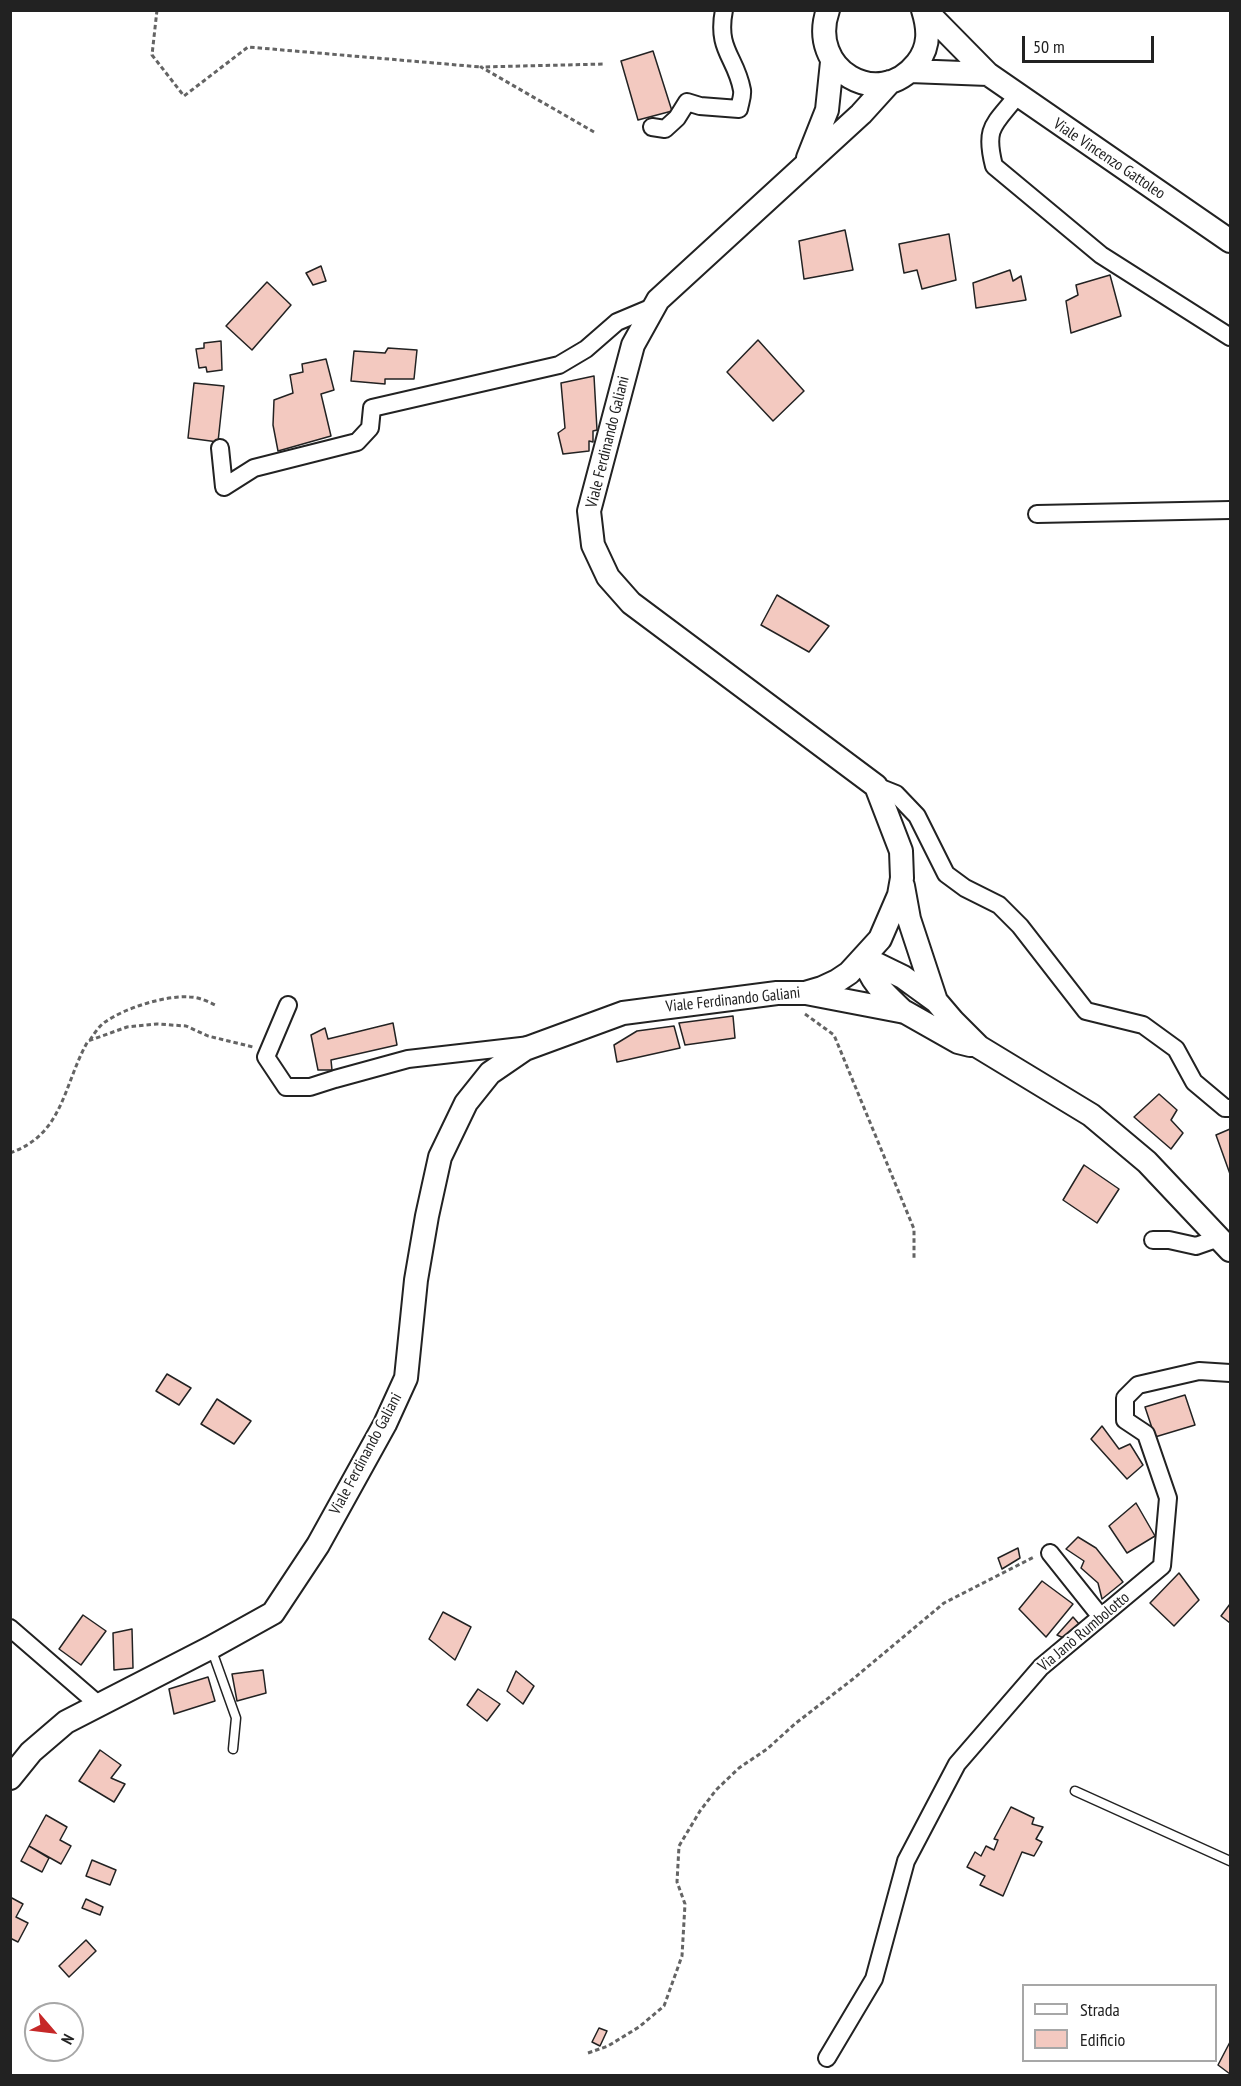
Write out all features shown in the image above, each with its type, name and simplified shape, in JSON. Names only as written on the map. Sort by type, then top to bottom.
[{"type":"main road","points":[[825,14],[823,35],[832,62],[843,74],[858,82],[874,85],[891,82],[910,71],[921,58],[927,41],[928,24],[924,10]]},
{"type":"main road","name":"Viale Vincenzo Gattoleo","points":[[924,10],[988,74],[1017,96],[1230,241]]},
{"type":"main road","points":[[806,163],[827,110],[832,62]]},
{"type":"main road","points":[[910,71],[988,74]]},
{"type":"main road","name":"Viale Ferdinando Galiani","points":[[10,1778],[31,1752],[66,1722],[273,1613],[318,1545],[385,1424],[406,1378],[416,1280],[440,1157],[466,1103],[490,1073],[525,1049],[623,1013],[777,993],[805,993],[837,981],[864,958],[880,939],[899,896],[902,878],[900,851],[876,786],[632,603],[608,577],[593,545],[589,511],[633,345],[658,300],[861,114],[891,82]]},
{"type":"main road","points":[[902,878],[909,919],[936,1000]]},
{"type":"main road","points":[[864,958],[903,978],[936,1000],[979,1047]]},
{"type":"main road","points":[[864,958],[867,969],[878,985],[905,1012],[958,1041],[979,1047],[1091,1115],[1147,1162],[1225,1244]]},
{"type":"main road","points":[[805,993],[905,1012]]},
{"type":"street","points":[[652,127],[665,129],[677,118],[687,102],[708,107],[739,109],[743,92],[727,54],[723,37],[721,28],[724,10]]},
{"type":"street","points":[[1017,96],[992,127],[989,146],[994,166],[1101,255],[1230,337]]},
{"type":"street","points":[[220,448],[224,487],[254,468],[357,442],[370,428],[372,408],[559,365],[585,349],[617,322],[655,306]]},
{"type":"street","points":[[1037,514],[1230,510]]},
{"type":"street","points":[[876,786],[896,794],[917,816],[946,874],[964,888],[999,905],[1020,926],[1086,1011],[1143,1025],[1176,1049],[1194,1082],[1225,1108],[1230,1108]]},
{"type":"street","points":[[288,1005],[266,1057],[286,1087],[310,1087],[408,1059],[540,1044]]},
{"type":"street","points":[[1153,1240],[1169,1240],[1196,1246],[1225,1244]]},
{"type":"street","name":"Via Janò Rumbolotto","points":[[827,2058],[874,1979],[906,1861],[957,1764],[1041,1667],[1162,1566],[1168,1498],[1146,1434],[1125,1420],[1125,1398],[1138,1385],[1199,1371],[1230,1373]]},
{"type":"street","points":[[1050,1553],[1101,1617]]},
{"type":"street","points":[[10,1628],[99,1705]]},
{"type":"lane","points":[[210,1648],[236,1718],[233,1749]]},
{"type":"lane","points":[[1075,1791],[1230,1862]]},
{"type":"path","points":[[157,10],[152,55],[184,96],[248,47],[481,67],[605,64]]},
{"type":"path","points":[[481,67],[594,132]]},
{"type":"path","points":[[777,993],[834,1035],[914,1228],[914,1258]]},
{"type":"path","points":[[10,1153],[20,1150],[44,1133],[57,1116],[68,1082],[88,1041],[103,1023],[123,1012],[175,997],[192,996],[217,1006]]},
{"type":"path","points":[[88,1041],[127,1027],[157,1024],[186,1026],[208,1036],[258,1048],[270,1048]]},
{"type":"path","points":[[588,2053],[608,2046],[639,2027],[664,2006],[682,1956],[685,1904],[677,1882],[679,1846],[699,1811],[716,1790],[739,1768],[767,1749],[944,1603],[1034,1556],[1050,1553]]},
{"type":"building","points":[[653,51],[672,111],[638,120],[621,61]]},
{"type":"building","points":[[845,230],[853,270],[804,279],[799,241]]},
{"type":"building","points":[[949,234],[956,280],[922,289],[917,270],[904,273],[899,244]]},
{"type":"building","points":[[321,266],[326,281],[313,285],[306,273]]},
{"type":"building","points":[[1010,270],[1013,281],[1021,276],[1026,300],[976,308],[973,283]]},
{"type":"building","points":[[1110,275],[1121,316],[1071,333],[1066,301],[1078,295],[1076,285]]},
{"type":"building","points":[[267,282],[291,305],[252,350],[226,326]]},
{"type":"building","points":[[758,340],[804,391],[773,421],[727,372]]},
{"type":"building","points":[[221,341],[222,370],[207,372],[206,367],[199,368],[196,349],[204,348],[204,343]]},
{"type":"building","points":[[388,348],[417,350],[414,379],[385,379],[385,384],[351,381],[354,351],[385,353]]},
{"type":"building","points":[[326,359],[334,390],[321,394],[331,436],[278,451],[273,425],[274,400],[293,393],[290,375],[303,372],[302,364]]},
{"type":"building","points":[[594,376],[597,430],[593,431],[593,442],[589,441],[589,451],[563,454],[558,433],[565,428],[561,383]]},
{"type":"building","points":[[194,383],[224,386],[218,442],[188,438]]},
{"type":"building","points":[[777,595],[829,626],[809,652],[761,625]]},
{"type":"building","points":[[733,1016],[735,1038],[685,1045],[679,1023]]},
{"type":"building","points":[[393,1023],[397,1045],[331,1060],[332,1070],[318,1070],[311,1035],[325,1028],[328,1039]]},
{"type":"building","points":[[674,1026],[680,1048],[617,1062],[614,1045],[637,1031]]},
{"type":"building","points":[[1159,1094],[1177,1110],[1171,1120],[1183,1133],[1171,1149],[1134,1117]]},
{"type":"building","points":[[1230,1129],[1230,1174],[1216,1135]]},
{"type":"building","points":[[1084,1165],[1119,1189],[1097,1223],[1063,1200]]},
{"type":"building","points":[[167,1374],[191,1388],[179,1405],[156,1391]]},
{"type":"building","points":[[1185,1395],[1195,1425],[1155,1437],[1145,1407]]},
{"type":"building","points":[[217,1399],[251,1421],[234,1444],[201,1424]]},
{"type":"building","points":[[1102,1426],[1119,1449],[1130,1444],[1143,1465],[1127,1479],[1091,1439]]},
{"type":"building","points":[[1136,1503],[1155,1536],[1127,1553],[1109,1526]]},
{"type":"building","points":[[1078,1537],[1096,1548],[1123,1582],[1102,1599],[1098,1583],[1081,1568],[1084,1561],[1066,1549]]},
{"type":"building","points":[[1018,1548],[1020,1558],[1002,1569],[998,1558]]},
{"type":"building","points":[[1179,1573],[1199,1600],[1174,1626],[1150,1603]]},
{"type":"building","points":[[1042,1581],[1073,1604],[1046,1637],[1019,1609]]},
{"type":"building","points":[[1230,1604],[1230,1623],[1221,1616]]},
{"type":"building","points":[[443,1612],[471,1627],[455,1660],[429,1639]]},
{"type":"building","points":[[83,1615],[106,1631],[81,1665],[59,1649]]},
{"type":"building","points":[[1073,1617],[1080,1625],[1066,1639],[1057,1635]]},
{"type":"building","points":[[132,1629],[133,1668],[114,1670],[113,1633]]},
{"type":"building","points":[[263,1670],[266,1693],[237,1701],[232,1674]]},
{"type":"building","points":[[516,1671],[534,1686],[523,1704],[507,1691]]},
{"type":"building","points":[[208,1677],[215,1701],[174,1714],[169,1689]]},
{"type":"building","points":[[478,1689],[500,1704],[487,1721],[467,1705]]},
{"type":"building","points":[[100,1750],[121,1765],[111,1778],[125,1784],[114,1802],[79,1781]]},
{"type":"building","points":[[1011,1807],[1034,1818],[1032,1824],[1043,1827],[1036,1839],[1042,1842],[1034,1856],[1022,1852],[1003,1896],[980,1885],[985,1876],[967,1867],[975,1852],[981,1856],[986,1846],[994,1850],[998,1840],[994,1839]]},
{"type":"building","points":[[46,1815],[67,1827],[60,1840],[71,1846],[61,1864],[29,1846]]},
{"type":"building","points":[[29,1846],[49,1858],[42,1872],[21,1861]]},
{"type":"building","points":[[92,1860],[116,1870],[110,1885],[86,1876]]},
{"type":"building","points":[[10,1897],[23,1904],[16,1917],[28,1923],[18,1942],[10,1938]]},
{"type":"building","points":[[86,1899],[103,1907],[100,1915],[82,1908]]},
{"type":"building","points":[[86,1940],[96,1951],[69,1977],[59,1966]]},
{"type":"building","points":[[599,2028],[607,2031],[600,2046],[592,2042]]},
{"type":"building","points":[[1230,2042],[1230,2074],[1218,2065]]}]
